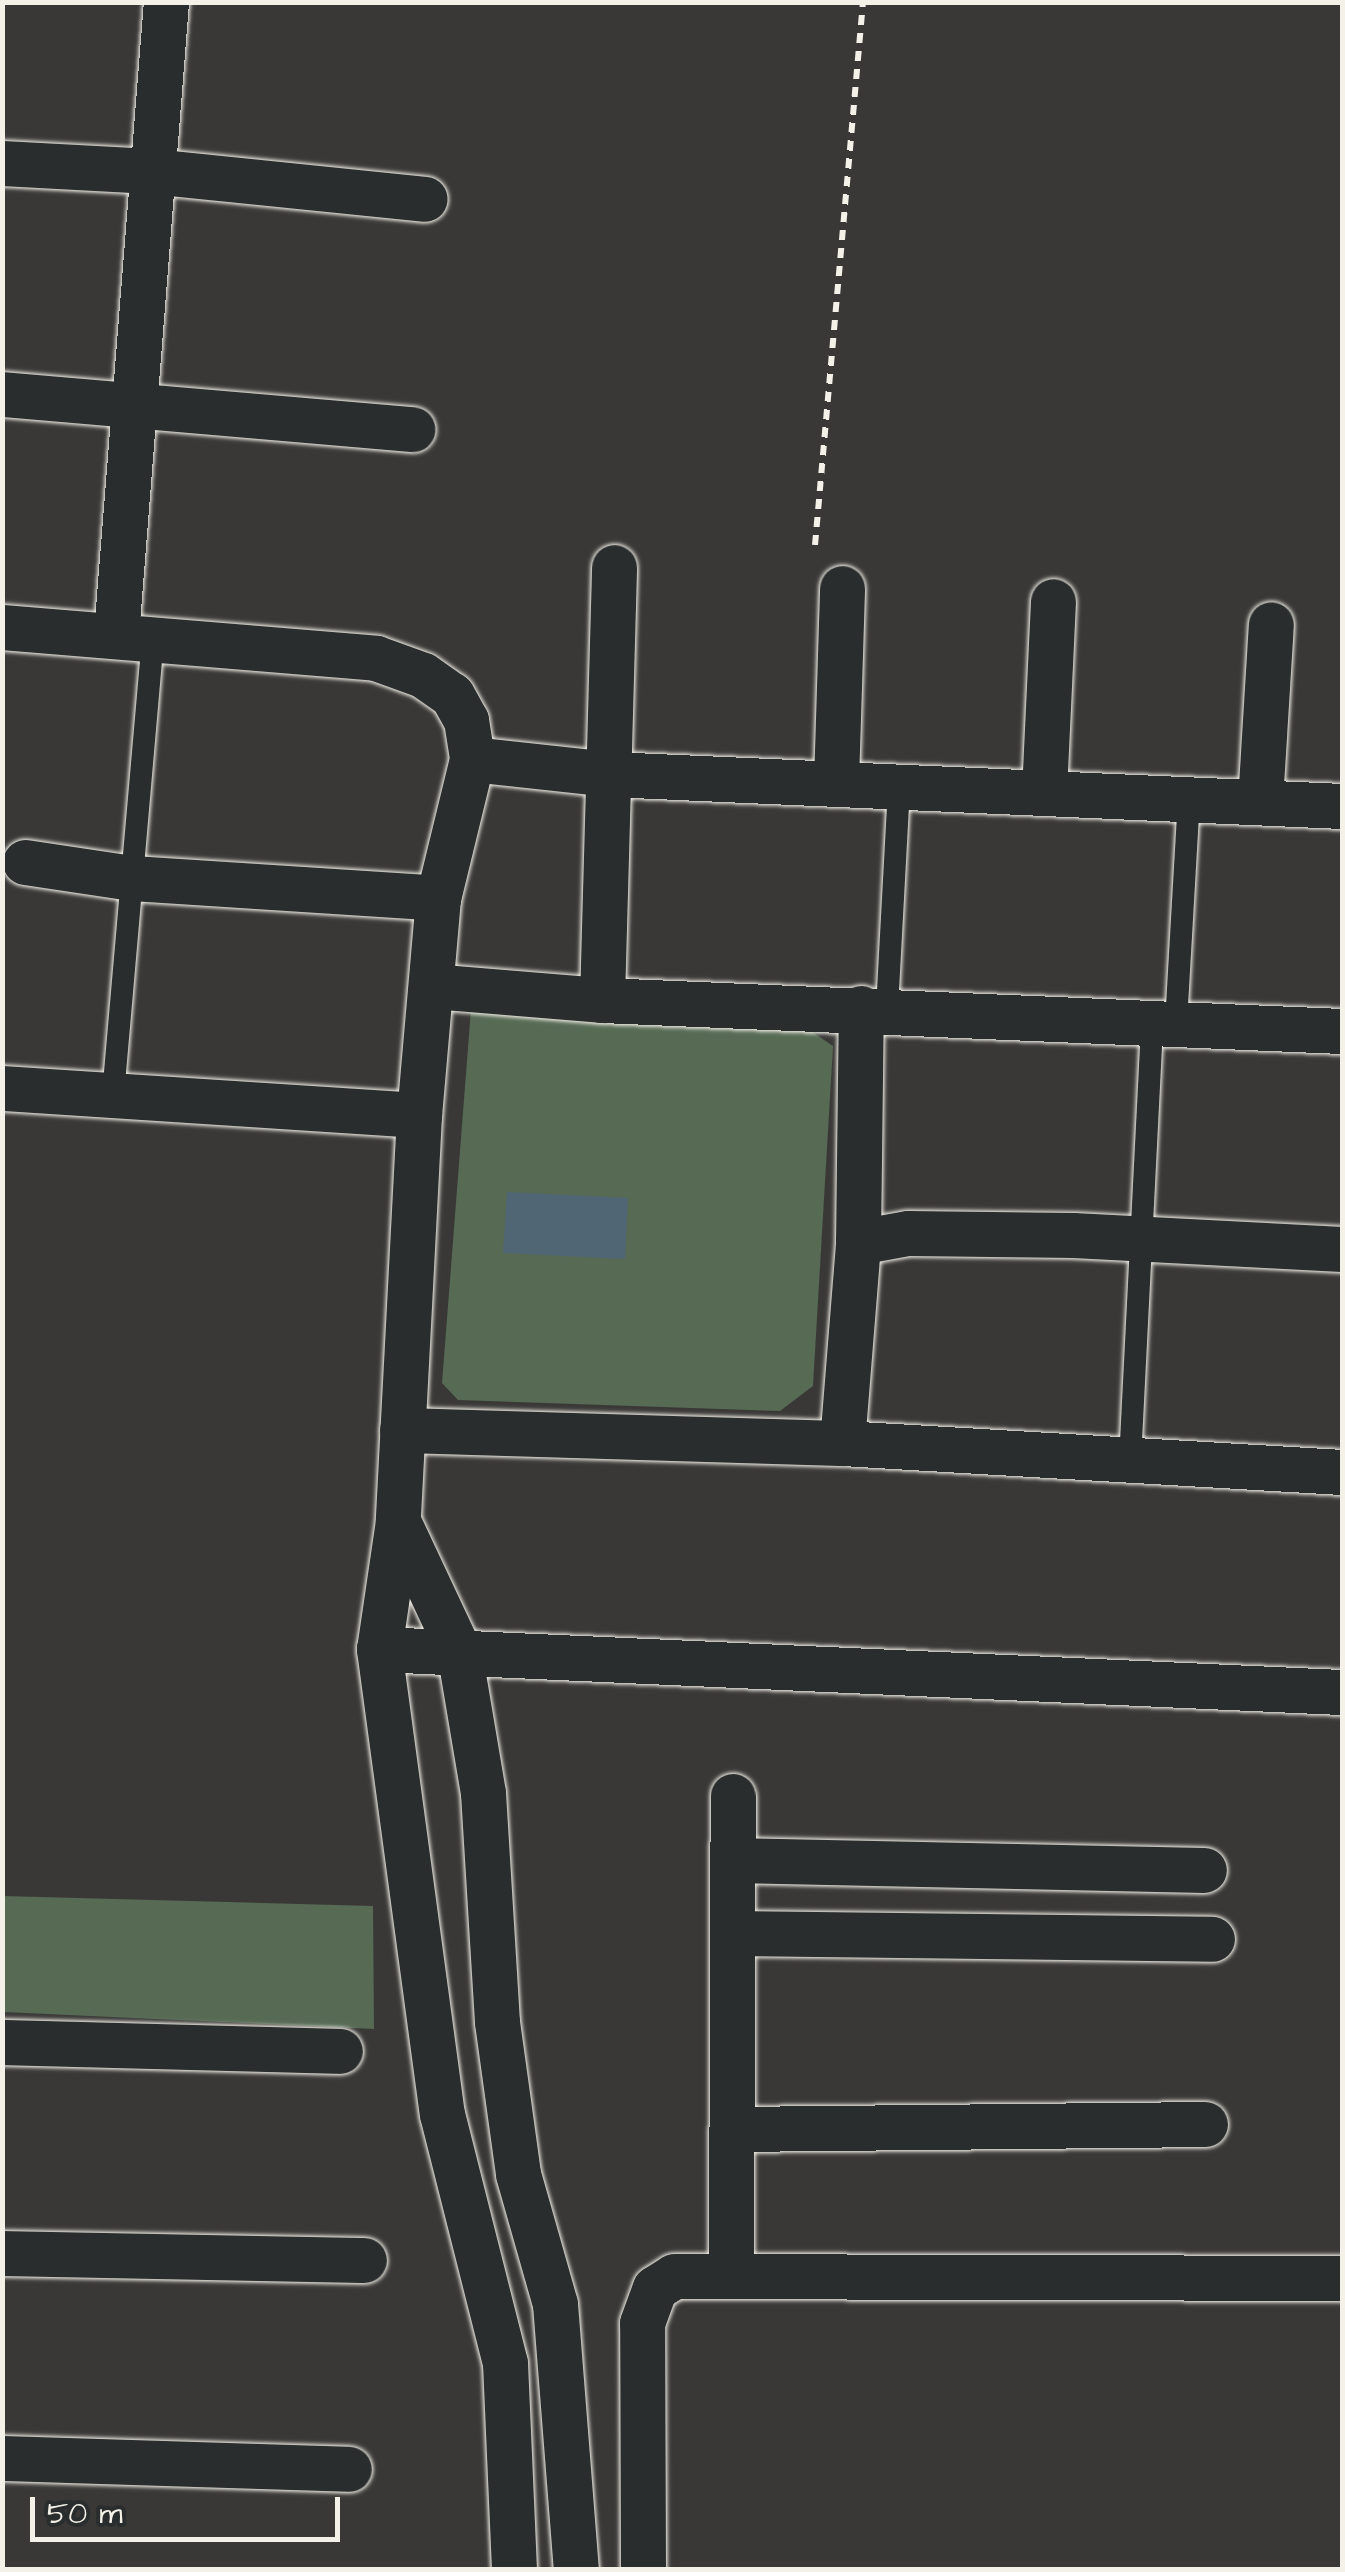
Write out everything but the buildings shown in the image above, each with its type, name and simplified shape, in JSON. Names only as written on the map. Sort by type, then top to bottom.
[{"type":"street","points":[[134,635],[134,403],[166,2]]},
{"type":"street","points":[[2,163],[151,171],[426,199]]},
{"type":"street","points":[[2,394],[413,430]]},
{"type":"street","points":[[602,1000],[614,567]]},
{"type":"street","points":[[836,782],[842,588]]},
{"type":"street","points":[[1044,792],[1052,601]]},
{"type":"street","points":[[1260,802],[1272,624]]},
{"type":"street","points":[[2,628],[134,635],[376,658],[423,675],[452,695],[466,720],[472,760],[438,898],[419,1115],[398,1521],[380,1649],[442,2114],[505,2364],[514,2570]]},
{"type":"street","points":[[472,760],[610,774],[1342,806]]},
{"type":"street","points":[[25,862],[132,878],[438,898]]},
{"type":"street","points":[[431,986],[602,1000],[874,1008],[1342,1031]]},
{"type":"street","points":[[842,1444],[874,1008]]},
{"type":"street","points":[[2,1088],[419,1115]]},
{"type":"street","points":[[858,1242],[908,1233],[1142,1238],[1342,1249]]},
{"type":"street","points":[[402,1430],[842,1444],[1342,1472]]},
{"type":"street","points":[[398,1521],[459,1651],[483,1793],[497,2022],[508,2110],[518,2174],[555,2304],[576,2570]]},
{"type":"street","points":[[380,1649],[1342,1692]]},
{"type":"street","points":[[731,2276],[733,1796]]},
{"type":"street","points":[[732,1860],[1204,1870]]},
{"type":"street","points":[[732,1933],[1212,1938]]},
{"type":"street","points":[[2,2042],[340,2050]]},
{"type":"street","points":[[442,2114],[508,2110]]},
{"type":"street","points":[[732,2129],[1205,2124]]},
{"type":"street","points":[[2,2253],[364,2260]]},
{"type":"street","points":[[643,2570],[642,2323],[655,2288],[674,2276],[1342,2278]]},
{"type":"street","points":[[492,2313],[555,2304]]},
{"type":"street","points":[[2,2458],[349,2469]]},
{"type":"lane","points":[[113,1096],[132,878],[134,635]]},
{"type":"lane","points":[[874,1008],[899,785]]},
{"type":"lane","points":[[1130,1461],[1142,1238],[1190,798]]},
{"type":"path","points":[[815,546],[863,2]]},
{"type":"green space","points":[[471,1009],[808,1029],[833,1046],[813,1386],[780,1411],[458,1400],[442,1383]]},
{"type":"green space","points":[[3,1896],[373,1906],[374,2029],[3,2012]]},
{"type":"water","points":[[507,1192],[628,1198],[625,1259],[503,1253]]}]
